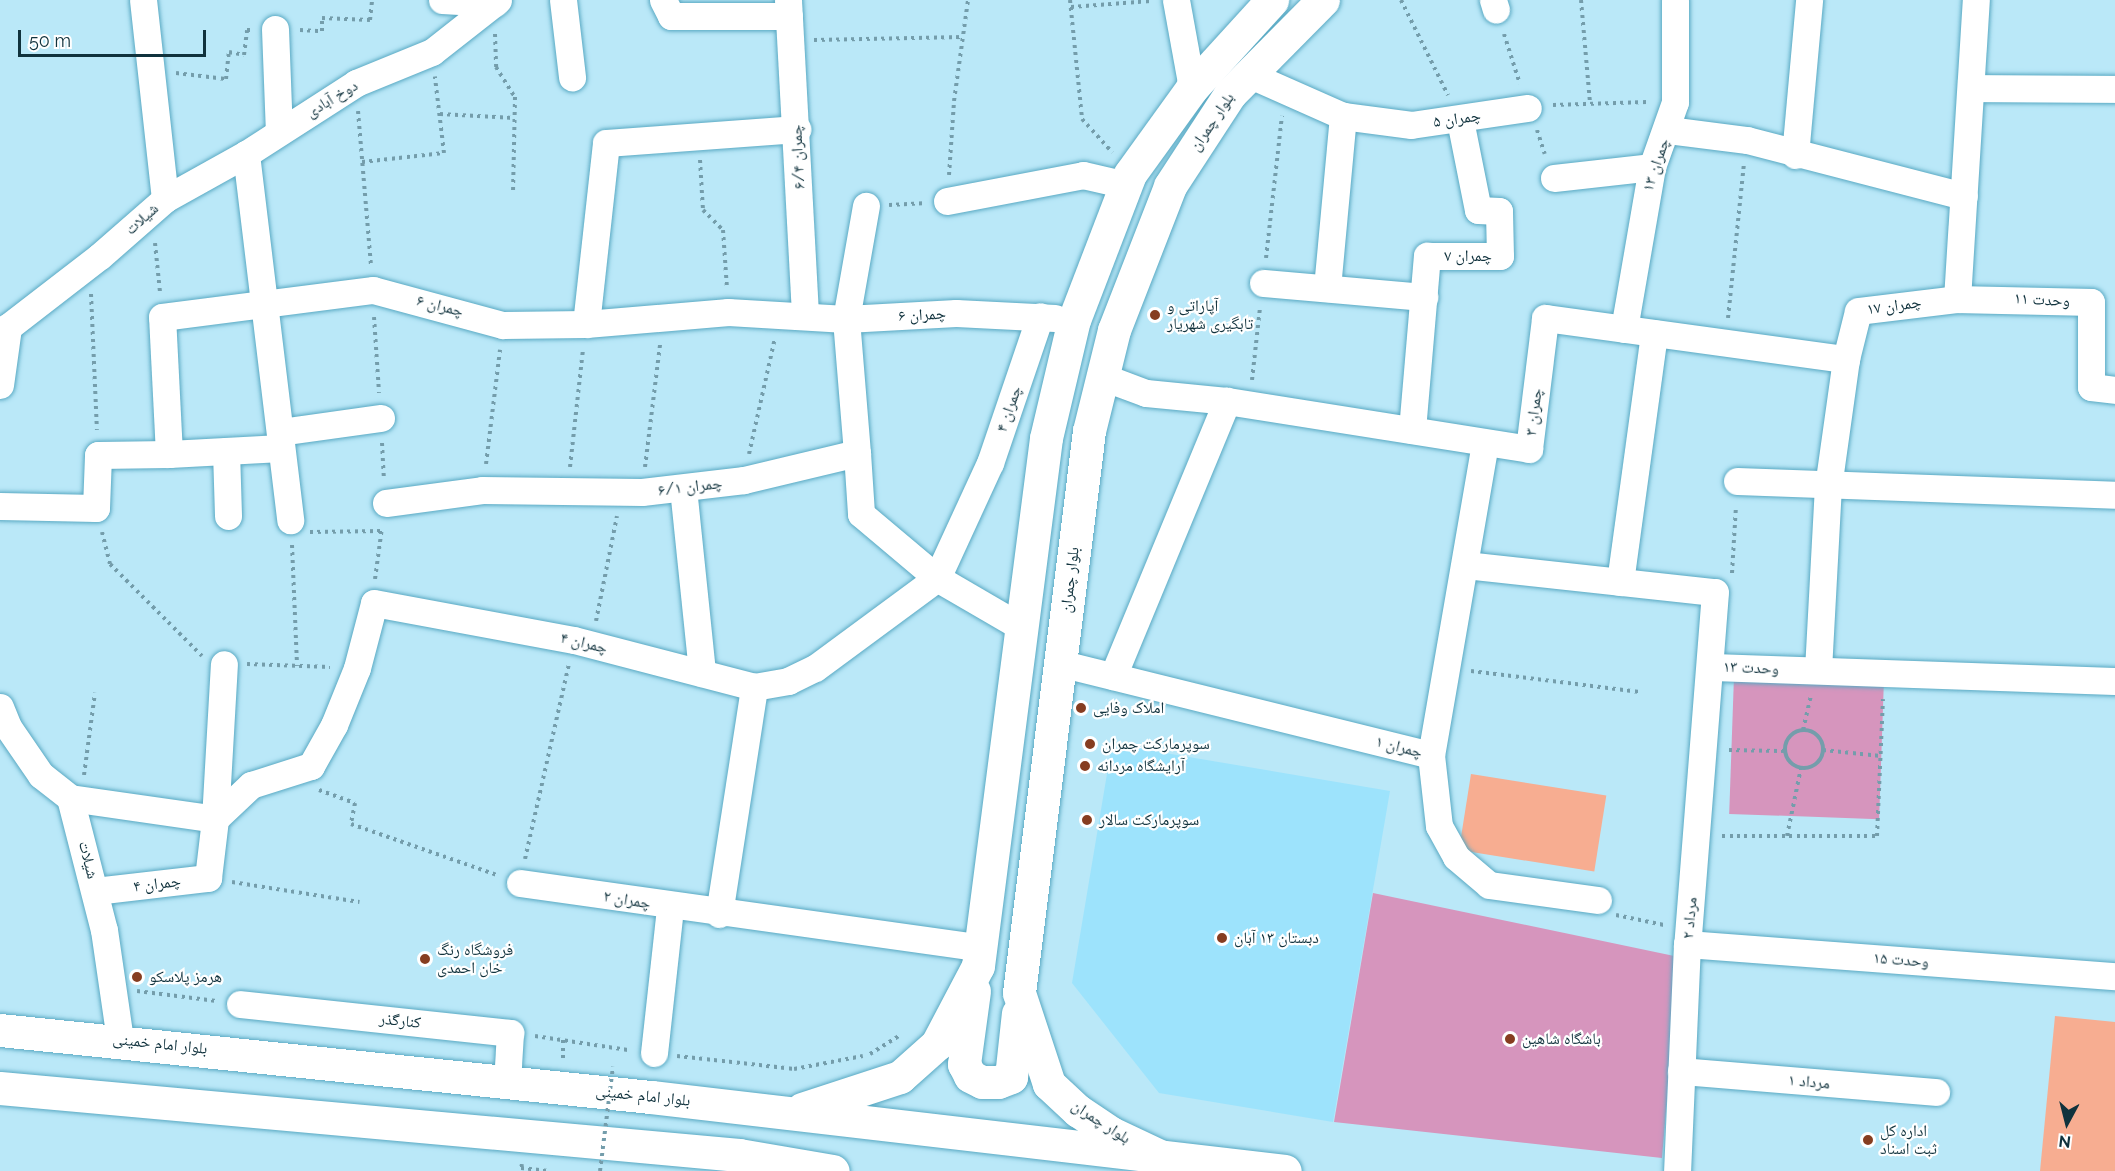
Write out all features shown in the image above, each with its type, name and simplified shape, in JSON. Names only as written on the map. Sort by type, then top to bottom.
[{"type":"main road","name":"بلوار چمران","points":[[791,1113],[900,1077],[937,1044],[980,957],[1046,438],[1074,320],[1128,180],[1192,88],[1272,0]]},
{"type":"main road","name":"بلوار چمران","points":[[1166,1159],[1111,1133],[1078,1111],[1049,1084],[1019,993],[1089,431],[1114,330],[1170,186],[1230,94],[1323,0]]},
{"type":"main road","points":[[1074,320],[1114,330]]},
{"type":"main road","points":[[980,957],[964,1064],[970,1076],[982,1082],[998,1082],[1011,1077],[1019,993]]},
{"type":"main road","name":"بلوار امام خمینی","points":[[0,1030],[120,1040],[791,1113],[1166,1159],[1285,1171]]},
{"type":"main road","points":[[0,1088],[833,1171]]},
{"type":"street","name":"شیلات","points":[[0,385],[8,327],[89,265],[158,206],[151,70],[143,0]]},
{"type":"street","points":[[442,0],[496,2]]},
{"type":"street","points":[[563,0],[572,77]]},
{"type":"street","points":[[663,0],[671,16],[789,19]]},
{"type":"street","points":[[1176,0],[1192,88]]},
{"type":"street","name":"چمران ۱۳","points":[[1624,329],[1652,167],[1668,130],[1675,102],[1675,0]]},
{"type":"street","points":[[1795,155],[1809,0]]},
{"type":"street","points":[[1957,298],[1976,0]]},
{"type":"street","name":"دوخ آبادی","points":[[158,206],[246,154],[356,83],[432,52],[496,2]]},
{"type":"street","name":"چمران ۶/۴","points":[[789,19],[797,129],[792,314]]},
{"type":"street","points":[[275,29],[279,131]]},
{"type":"street","name":"چمران ۵","points":[[1248,74],[1343,116],[1412,125],[1460,120],[1528,108]]},
{"type":"street","points":[[1972,88],[2115,89]]},
{"type":"street","points":[[1326,288],[1343,116]]},
{"type":"street","name":"چمران ۷","points":[[1412,430],[1427,256],[1500,256],[1499,211],[1478,210],[1460,120]]},
{"type":"street","points":[[586,324],[606,143],[797,129]]},
{"type":"street","points":[[1668,130],[1747,140],[1795,155],[1964,196]]},
{"type":"street","points":[[246,154],[266,302],[290,526]]},
{"type":"street","points":[[1554,178],[1652,167]]},
{"type":"street","points":[[947,201],[1083,175],[1128,180]]},
{"type":"street","points":[[866,206],[846,319],[861,514],[937,578],[1023,628]]},
{"type":"street","points":[[1263,283],[1424,297]]},
{"type":"street","name":"چمران ۶","points":[[162,317],[373,290],[503,325],[586,324],[728,312],[846,319],[956,314],[1040,316],[1074,320]]},
{"type":"street","name":"چمران ۱۷","points":[[1818,670],[1828,487],[1846,359],[1858,311],[1957,298]]},
{"type":"street","name":"وحدت ۱۱","points":[[1957,298],[2091,302],[2091,387],[2115,390]]},
{"type":"street","name":"چمران ۴","points":[[374,603],[583,642],[754,687],[788,681],[815,668],[937,578],[990,463],[1040,316]]},
{"type":"street","points":[[162,317],[169,454]]},
{"type":"street","name":"چمران ۳","points":[[1103,377],[1146,393],[1238,403],[1529,449],[1545,318],[1846,359]]},
{"type":"street","points":[[1620,582],[1654,333]]},
{"type":"street","points":[[1113,676],[1238,403]]},
{"type":"street","points":[[0,506],[96,508],[98,455],[226,451],[381,418]]},
{"type":"street","name":"چمران ۱","points":[[1059,663],[1431,755],[1485,443]]},
{"type":"street","points":[[226,451],[228,516]]},
{"type":"street","name":"چمران ۶/۱","points":[[386,503],[482,490],[567,494],[682,488],[744,480],[857,453]]},
{"type":"street","points":[[1737,481],[1828,487],[2115,495]]},
{"type":"street","points":[[682,488],[702,673]]},
{"type":"street","points":[[1465,565],[1715,592]]},
{"type":"street","name":"وحدت ۱۳","points":[[1715,592],[1712,667],[2115,681]]},
{"type":"street","points":[[215,819],[251,785],[311,766],[334,725],[357,668],[374,603]]},
{"type":"street","points":[[208,878],[215,819],[225,664]]},
{"type":"street","name":"مرداد ۲","points":[[1677,1171],[1688,944],[1712,667]]},
{"type":"street","points":[[719,914],[754,687]]},
{"type":"street","points":[[0,707],[8,727],[41,775],[76,799],[215,819]]},
{"type":"street","points":[[1431,755],[1438,826],[1456,858],[1489,885],[1598,900]]},
{"type":"street","name":"شیلات","points":[[76,799],[95,891],[120,1040]]},
{"type":"street","name":"چمران ۴","points":[[95,891],[208,878]]},
{"type":"street","name":"چمران ۲","points":[[520,883],[980,957]]},
{"type":"street","points":[[654,1053],[670,907]]},
{"type":"street","name":"وحدت ۱۵","points":[[1688,944],[2115,976]]},
{"type":"street","name":"کنارگذر","points":[[240,1004],[510,1032]]},
{"type":"street","points":[[507,1082],[510,1032]]},
{"type":"street","name":"مرداد ۱","points":[[1681,1071],[1936,1092]]},
{"type":"path","points":[[151,70],[226,78],[229,52],[244,55],[247,30],[322,31],[322,18],[370,20],[372,0]]},
{"type":"path","points":[[866,206],[947,201],[968,0]]},
{"type":"path","points":[[1070,0],[1082,119],[1128,180]]},
{"type":"path","points":[[1401,0],[1460,120]]},
{"type":"path","points":[[1581,0],[1590,102]]},
{"type":"path","points":[[1071,7],[1158,1]]},
{"type":"path","points":[[496,2],[496,66],[514,97],[513,194]]},
{"type":"path","points":[[1494,5],[1554,178]]},
{"type":"path","points":[[789,19],[963,37]]},
{"type":"path","points":[[362,162],[444,153],[432,52]]},
{"type":"path","points":[[356,83],[373,290],[386,503],[374,603]]},
{"type":"path","points":[[1238,403],[1263,283],[1285,91]]},
{"type":"path","points":[[1528,108],[1590,102],[1675,102]]},
{"type":"path","points":[[440,114],[514,118]]},
{"type":"path","points":[[699,135],[703,210],[723,230],[728,312]]},
{"type":"path","points":[[1725,342],[1747,140]]},
{"type":"path","points":[[158,206],[162,317]]},
{"type":"path","points":[[89,265],[98,455]]},
{"type":"path","points":[[744,480],[792,314]]},
{"type":"path","points":[[282,777],[355,803],[351,824],[520,883],[583,642],[632,492],[664,316]]},
{"type":"path","points":[[567,494],[586,324]]},
{"type":"path","points":[[482,490],[503,325]]},
{"type":"path","points":[[1715,592],[1732,576],[1737,481]]},
{"type":"path","points":[[96,508],[110,564],[196,654],[225,664],[357,668]]},
{"type":"path","points":[[297,666],[290,526],[382,531]]},
{"type":"path","points":[[1446,668],[1640,692]]},
{"type":"path","points":[[1803,730],[1818,670]]},
{"type":"path","points":[[1697,836],[1877,836],[1884,672]]},
{"type":"path","points":[[76,799],[95,693]]},
{"type":"path","points":[[1803,730],[1820,738],[1823,750],[1818,762],[1801,768],[1790,762],[1785,751],[1792,734],[1803,730]]},
{"type":"path","points":[[1704,749],[1785,751]]},
{"type":"path","points":[[1823,750],[1881,756]]},
{"type":"path","points":[[1787,836],[1801,768]]},
{"type":"path","points":[[208,878],[359,902]]},
{"type":"path","points":[[1598,900],[1619,918],[1669,926],[1688,944]]},
{"type":"path","points":[[112,988],[240,1004]]},
{"type":"path","points":[[510,1032],[794,1070],[869,1055],[905,1033]]},
{"type":"path","points":[[563,1040],[563,1061]]},
{"type":"path","points":[[600,1171],[613,1067]]},
{"type":"path","points":[[521,1167],[549,1171]]},
{"type":"shaded area","points":[[1734,676],[1884,681],[1879,819],[1729,814]]},
{"type":"shaded area","name":"دبستان ۱۳ آبان","points":[[1112,744],[1390,791],[1333,1122],[1159,1093],[1072,983]]},
{"type":"shaded area","name":"باشگاه شاهین","points":[[1373,893],[1679,957],[1662,1158],[1334,1122]]},
{"type":"building","points":[[1471,774],[1606,795],[1594,871],[1459,850]]},
{"type":"building","points":[[2055,1016],[2115,1022],[2115,1171],[2040,1171]]},
{"type":"place","name":"آپاراتی و تابگیری شهریار","points":[[1155,315]]},
{"type":"place","name":"املاک وفایی","points":[[1081,708]]},
{"type":"place","name":"سوپرمارکت چمران","points":[[1090,744]]},
{"type":"place","name":"آرایشگاه مردانه","points":[[1085,766]]},
{"type":"place","name":"سوپرمارکت سالار","points":[[1087,820]]},
{"type":"place","name":"دبستان ۱۳ آبان","points":[[1222,938]]},
{"type":"place","name":"فروشگاه رنگ خان احمدی","points":[[425,959]]},
{"type":"place","name":"هرمز پلاسکو","points":[[137,977]]},
{"type":"place","name":"باشگاه شاهین","points":[[1510,1039]]},
{"type":"place","name":"اداره کل ثبت اسناد","points":[[1868,1140]]}]
